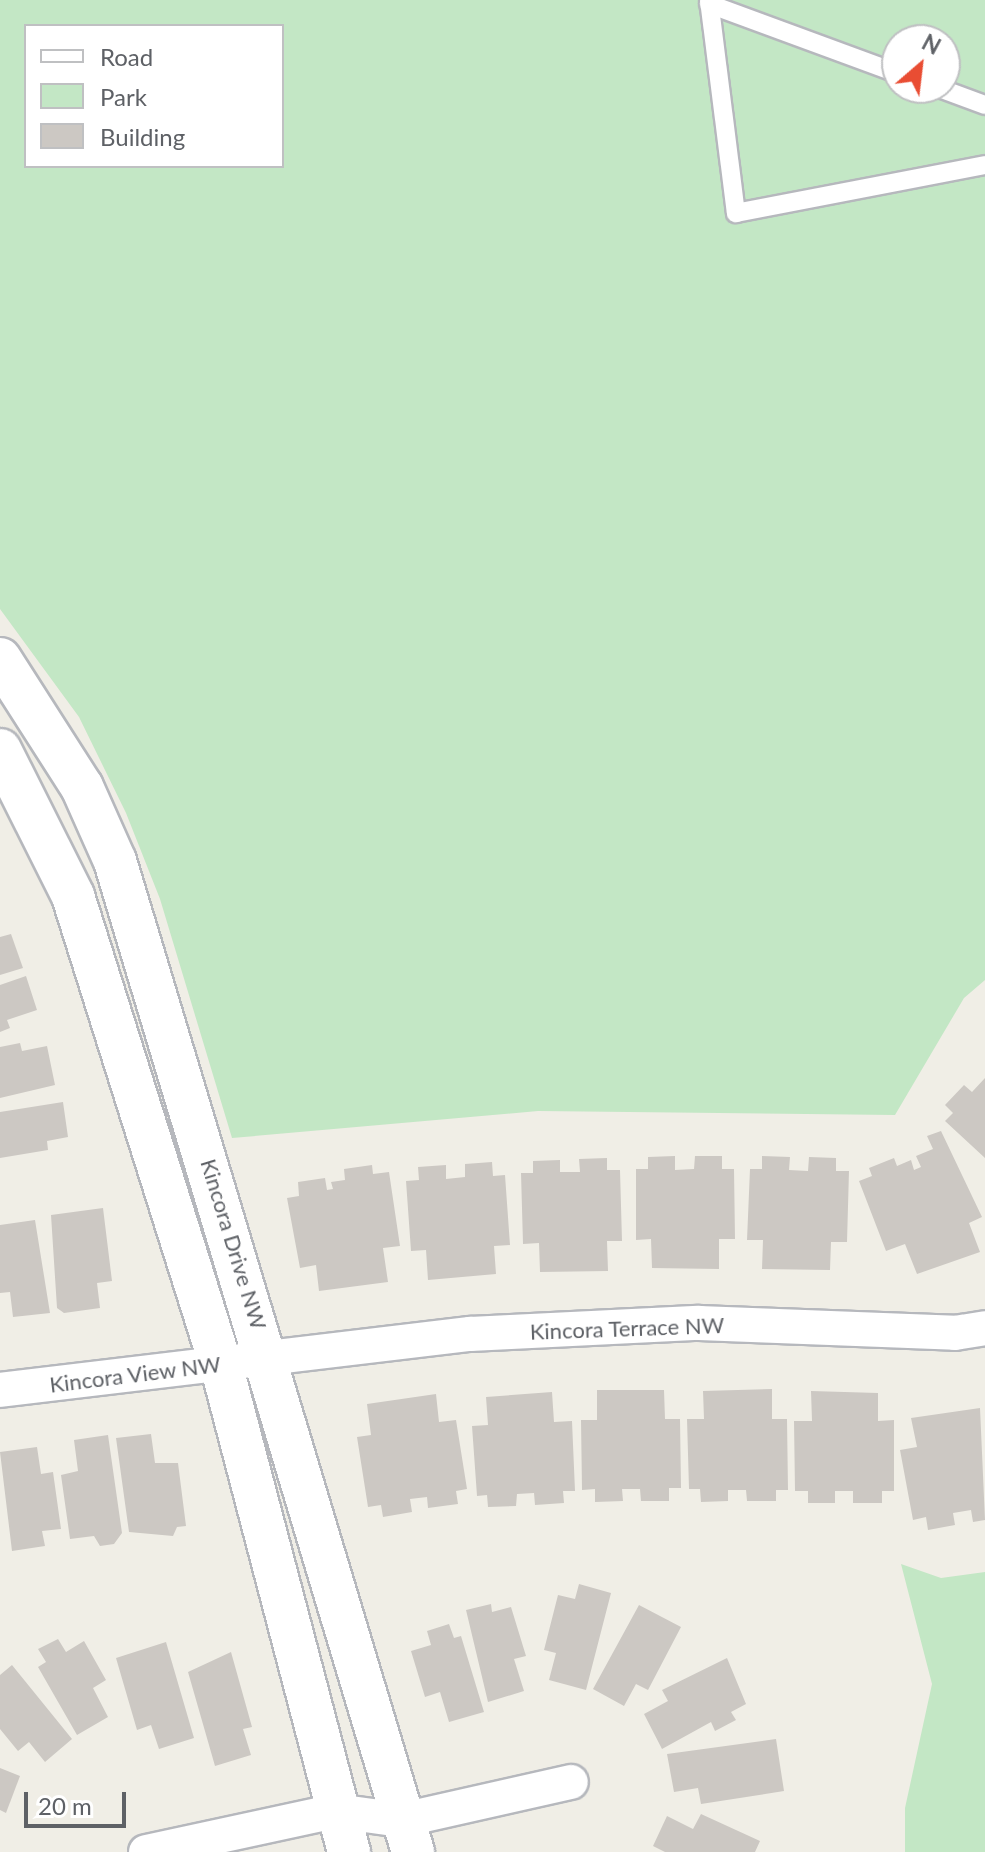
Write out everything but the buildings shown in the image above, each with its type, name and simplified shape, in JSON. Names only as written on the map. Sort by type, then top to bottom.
[{"type":"street","name":"Kincora Drive NW","points":[[0,659],[82,787],[115,861],[269,1358],[407,1836]]},
{"type":"street","points":[[0,750],[73,896],[221,1364],[349,1852]]},
{"type":"street","name":"Kincora Terrace NW","points":[[269,1358],[470,1334],[684,1324],[955,1333],[985,1328]]},
{"type":"street","name":"Kincora View NW","points":[[0,1390],[269,1358]]},
{"type":"street","points":[[146,1852],[336,1811],[407,1836],[571,1782]]},
{"type":"lane","points":[[881,67],[709,2],[736,213],[985,165]]},
{"type":"lane","points":[[961,96],[985,105]]},
{"type":"green space","points":[[0,0],[985,0],[985,980],[964,998],[895,1115],[538,1111],[232,1138],[160,899],[126,813],[79,717],[0,609]]},
{"type":"green space","points":[[901,1564],[941,1578],[985,1572],[985,1852],[905,1852],[905,1808],[932,1684]]}]
